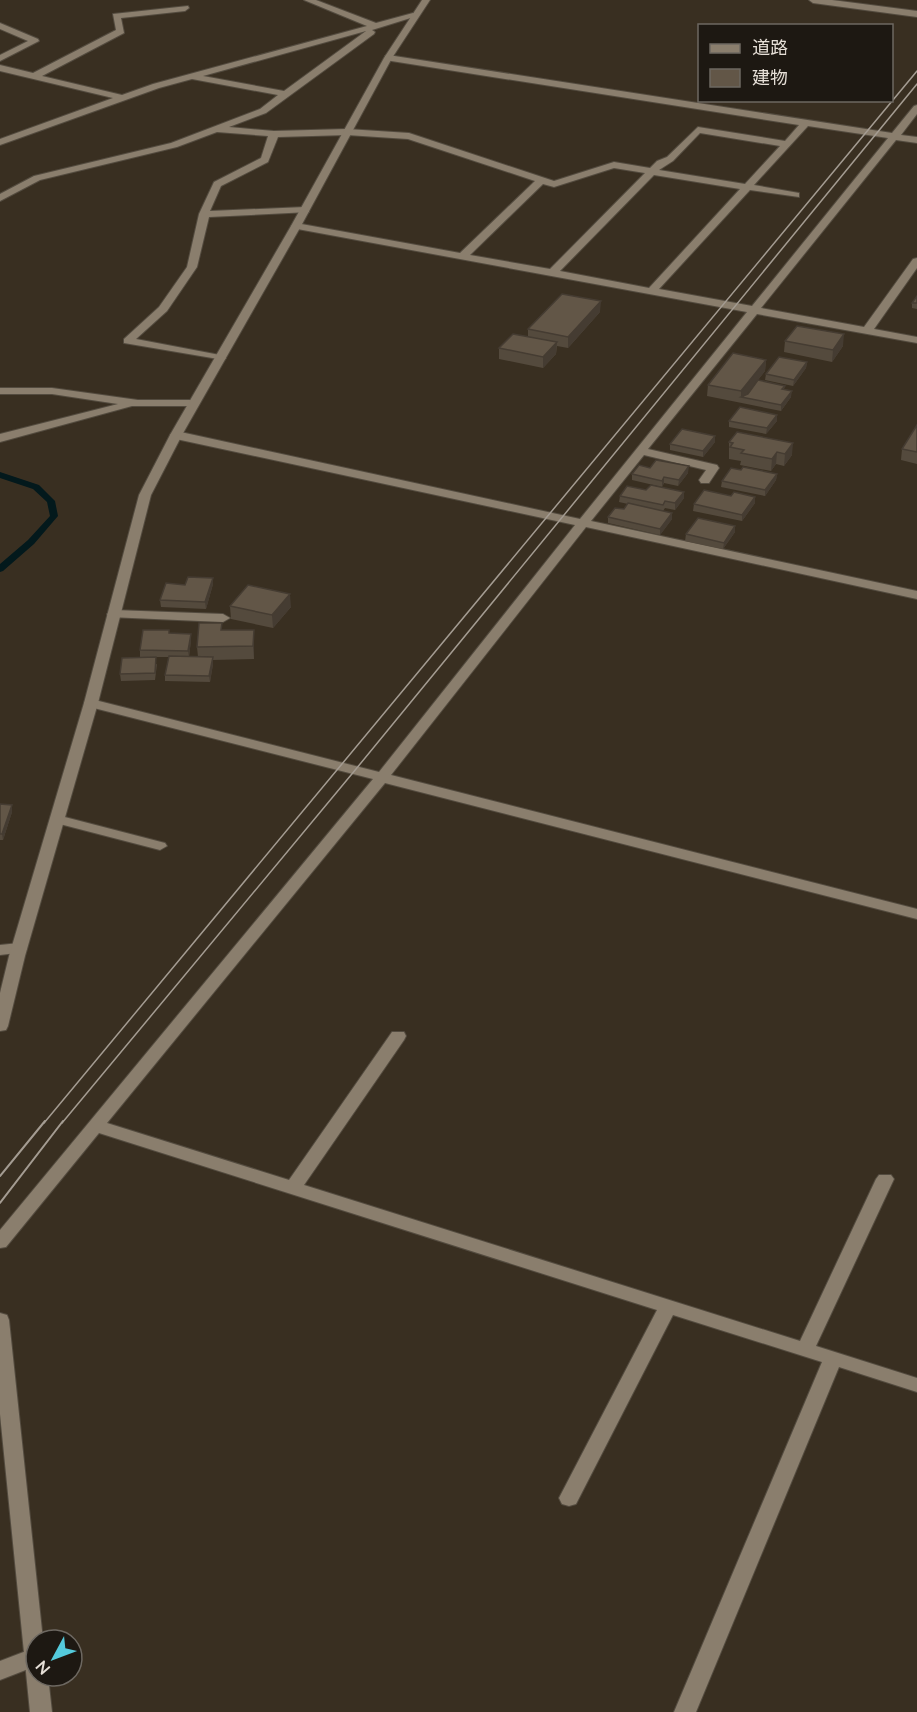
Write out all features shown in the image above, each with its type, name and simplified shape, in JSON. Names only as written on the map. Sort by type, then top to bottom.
[{"type":"street","points":[[308,0],[378,27]]},
{"type":"street","points":[[0,1026],[19,948],[91,703],[145,495],[176,435],[305,210],[388,58],[413,16],[426,0]]},
{"type":"street","points":[[813,0],[917,14]]},
{"type":"street","points":[[33,77],[121,31],[116,16],[185,8]]},
{"type":"street","points":[[0,142],[123,98],[190,77],[413,16]]},
{"type":"street","points":[[0,26],[35,41],[0,58]]},
{"type":"street","points":[[0,198],[38,178],[174,145],[262,111],[378,27]]},
{"type":"street","points":[[388,58],[917,140]]},
{"type":"street","points":[[0,68],[123,98]]},
{"type":"street","points":[[190,77],[285,94]]},
{"type":"street","points":[[0,1242],[383,776],[917,108]]},
{"type":"street","points":[[652,291],[806,123]]},
{"type":"street","points":[[216,129],[274,134],[347,132],[409,136],[554,184],[614,165],[796,195]]},
{"type":"street","points":[[552,273],[660,163],[670,159],[698,130],[787,144]]},
{"type":"street","points":[[220,358],[128,341],[163,309],[192,267],[204,214],[217,184],[265,160],[274,134]]},
{"type":"street","points":[[462,256],[541,180]]},
{"type":"street","points":[[204,214],[305,210]]},
{"type":"street","points":[[296,226],[917,340]]},
{"type":"street","points":[[867,331],[917,261]]},
{"type":"street","points":[[0,391],[52,392],[138,403],[194,403]]},
{"type":"street","points":[[0,438],[138,403]]},
{"type":"street","points":[[176,435],[917,594]]},
{"type":"street","points":[[640,452],[713,468],[705,480]]},
{"type":"street","points":[[114,614],[223,618]]},
{"type":"street","points":[[91,703],[917,914]]},
{"type":"street","points":[[57,819],[160,846]]},
{"type":"street","points":[[0,950],[19,948]]},
{"type":"street","points":[[293,1188],[398,1036]]},
{"type":"street","points":[[97,1126],[917,1385]]},
{"type":"street","points":[[805,1350],[885,1179]]},
{"type":"street","points":[[569,1498],[668,1306]]},
{"type":"street","points":[[0,1320],[32,1628]]},
{"type":"street","points":[[685,1712],[833,1358]]},
{"type":"street","points":[[0,1671],[24,1669]]},
{"type":"street","points":[[38,1688],[41,1712]]},
{"type":"building","points":[[562,294],[601,301],[568,337],[528,329]]},
{"type":"building","points":[[797,326],[844,334],[833,350],[785,341]]},
{"type":"building","points":[[513,334],[557,342],[543,357],[499,348]]},
{"type":"building","points":[[733,353],[766,360],[741,391],[708,385]]},
{"type":"building","points":[[779,357],[807,362],[794,380],[766,374]]},
{"type":"building","points":[[758,380],[785,386],[782,389],[792,391],[781,405],[741,397],[748,394]]},
{"type":"building","points":[[740,407],[777,415],[767,428],[729,421]]},
{"type":"building","points":[[917,425],[917,452],[902,449]]},
{"type":"building","points":[[682,429],[715,436],[703,451],[670,444]]},
{"type":"building","points":[[737,432],[793,443],[785,454],[777,452],[772,459],[741,453],[744,450],[730,447],[733,443],[729,442]]},
{"type":"building","points":[[656,460],[689,466],[679,480],[664,477],[662,481],[632,474],[639,465],[650,468]]},
{"type":"building","points":[[743,467],[777,474],[765,490],[722,481],[731,468],[741,470]]},
{"type":"building","points":[[651,485],[684,492],[675,503],[665,501],[663,505],[620,496],[627,486],[646,490]]},
{"type":"building","points":[[704,490],[731,496],[734,492],[755,497],[742,515],[694,504]]},
{"type":"building","points":[[628,503],[672,513],[660,529],[608,517],[615,508],[624,509]]},
{"type":"building","points":[[698,518],[735,526],[724,543],[686,534]]},
{"type":"building","points":[[188,577],[213,578],[205,602],[160,600],[166,583],[185,585]]},
{"type":"building","points":[[248,585],[290,594],[272,615],[230,606]]},
{"type":"building","points":[[199,623],[222,623],[221,630],[254,630],[253,646],[197,647]]},
{"type":"building","points":[[143,630],[169,630],[169,633],[191,634],[188,651],[140,650]]},
{"type":"building","points":[[169,656],[213,657],[209,676],[165,675]]},
{"type":"building","points":[[156,657],[155,673],[120,674],[122,658]]},
{"type":"building","points":[[0,804],[12,805],[2,834],[0,834]]},
{"type":"waterway","points":[[0,475],[36,487],[51,501],[54,516],[31,542],[0,569]]},
{"type":"tram line","points":[[893,100],[917,71]]},
{"type":"tram line","points":[[62,1123],[356,769],[917,84]]},
{"type":"tram line","points":[[44,1123],[891,102]]},
{"type":"tram line","points":[[0,1176],[45,1121]]},
{"type":"tram line","points":[[0,1203],[63,1121]]}]
